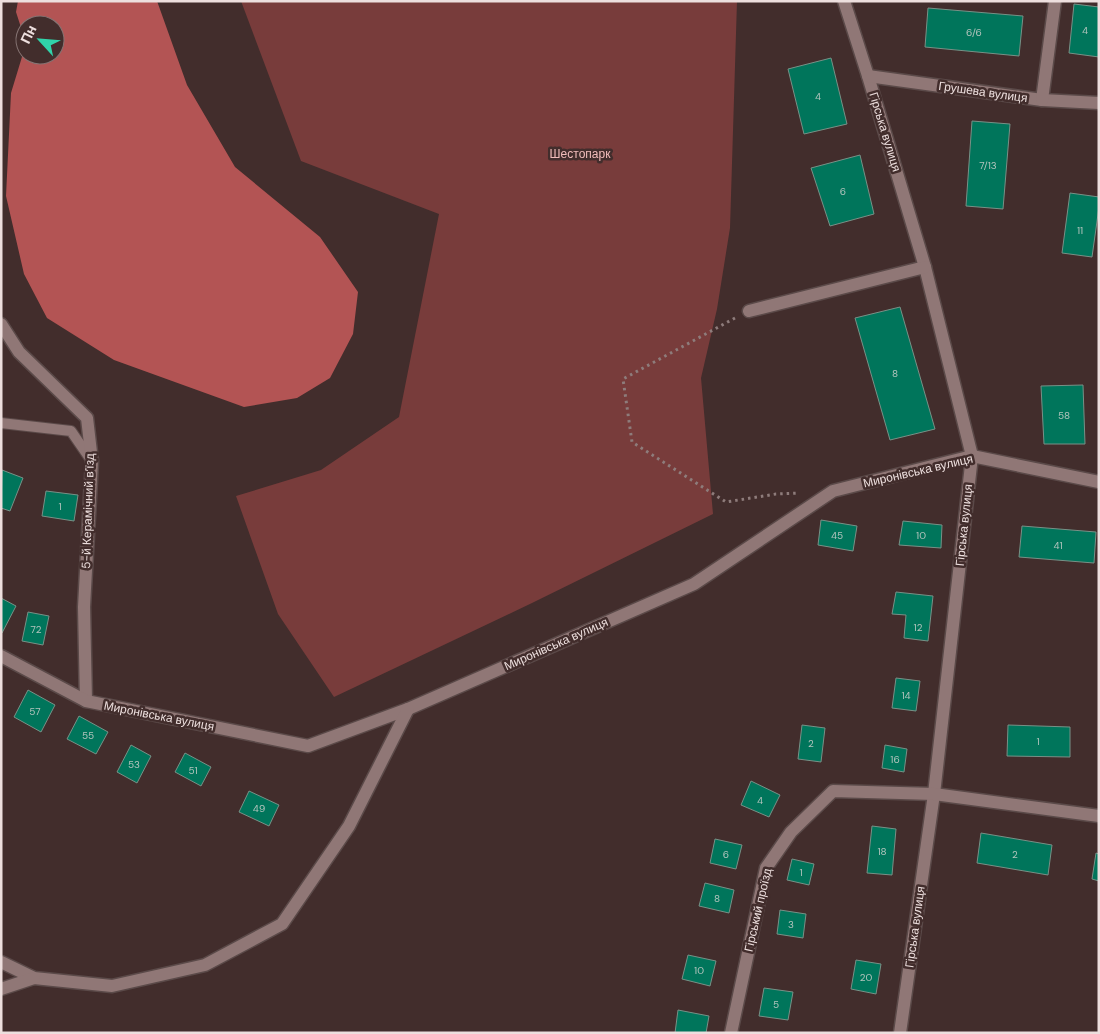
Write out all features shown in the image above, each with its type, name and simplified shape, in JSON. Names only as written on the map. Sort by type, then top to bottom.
[{"type":"street","name":"Гірська вулиця","points":[[844,1],[925,267],[972,456],[934,794],[900,1033]]},
{"type":"street","points":[[1042,100],[1055,1]]},
{"type":"street","name":"Грушева вулиця","points":[[868,76],[1042,100],[1099,103]]},
{"type":"street","points":[[749,311],[925,267]]},
{"type":"street","name":"5-й Керамічний в’їзд","points":[[1,324],[19,352],[87,418],[92,461],[84,607],[86,702]]},
{"type":"street","name":"Миронівська вулиця","points":[[1,656],[86,702],[308,746],[408,709],[694,584],[832,491],[972,456],[1099,482]]},
{"type":"street","points":[[1,962],[34,978],[112,986],[205,965],[282,924],[349,826],[408,709]]},
{"type":"street","name":"Гірський проїзд","points":[[731,1033],[766,868],[791,832],[833,791],[934,794],[1099,816]]},
{"type":"street","points":[[1,989],[34,978]]},
{"type":"lane","points":[[1,423],[71,432],[92,461]]},
{"type":"path","points":[[749,311],[623,379],[632,442],[726,502],[776,494],[804,493]]},
{"type":"green space","name":"Шестопарк","points":[[241,1],[737,1],[730,228],[717,309],[701,378],[713,514],[334,697],[278,614],[236,496],[321,470],[399,417],[439,214],[301,161]]},
{"type":"shaded area","points":[[18,1],[157,1],[187,85],[235,167],[320,237],[358,292],[353,334],[330,378],[297,398],[244,407],[114,360],[47,318],[24,274],[6,196],[11,93],[20,65],[65,65],[65,15],[17,15]]},
{"type":"building","points":[[1074,4],[1099,7],[1099,57],[1069,53]]},
{"type":"building","points":[[928,8],[1023,16],[1019,56],[925,47]]},
{"type":"building","points":[[831,58],[847,124],[804,134],[788,69]]},
{"type":"building","points":[[972,121],[1010,124],[1003,209],[966,206]]},
{"type":"building","points":[[860,155],[874,214],[830,226],[811,168]]},
{"type":"building","points":[[1070,193],[1099,197],[1092,257],[1062,253]]},
{"type":"building","points":[[900,307],[935,429],[890,440],[855,318]]},
{"type":"building","points":[[1083,385],[1085,444],[1044,444],[1041,386]]},
{"type":"building","points":[[2,470],[23,478],[10,511],[1,508]]},
{"type":"building","points":[[46,491],[78,495],[74,521],[42,516]]},
{"type":"building","points":[[821,520],[857,526],[853,551],[818,545]]},
{"type":"building","points":[[903,521],[942,525],[941,548],[899,545]]},
{"type":"building","points":[[1022,526],[1096,532],[1094,563],[1019,557]]},
{"type":"building","points":[[896,592],[933,596],[928,641],[904,638],[906,615],[892,614]]},
{"type":"building","points":[[1,598],[16,606],[2,633],[1,632]]},
{"type":"building","points":[[28,612],[49,616],[43,645],[22,641]]},
{"type":"building","points":[[896,678],[920,681],[916,711],[892,708]]},
{"type":"building","points":[[28,690],[55,705],[41,732],[14,717]]},
{"type":"building","points":[[79,716],[108,732],[96,754],[67,739]]},
{"type":"building","points":[[802,725],[825,728],[821,762],[798,759]]},
{"type":"building","points":[[1008,725],[1070,727],[1070,757],[1007,756]]},
{"type":"building","points":[[131,745],[151,756],[137,783],[117,772]]},
{"type":"building","points":[[885,745],[907,749],[904,772],[882,768]]},
{"type":"building","points":[[185,753],[211,767],[201,786],[175,772]]},
{"type":"building","points":[[751,781],[780,795],[769,817],[741,805]]},
{"type":"building","points":[[249,791],[279,805],[269,826],[239,812]]},
{"type":"building","points":[[872,826],[896,829],[892,875],[867,873]]},
{"type":"building","points":[[981,833],[1052,845],[1048,875],[977,863]]},
{"type":"building","points":[[715,839],[742,845],[736,869],[710,863]]},
{"type":"building","points":[[1096,853],[1099,854],[1099,881],[1092,879]]},
{"type":"building","points":[[792,859],[814,864],[809,885],[787,880]]},
{"type":"building","points":[[705,883],[734,890],[729,913],[699,906]]},
{"type":"building","points":[[780,910],[806,914],[803,938],[777,934]]},
{"type":"building","points":[[688,955],[716,961],[710,986],[682,979]]},
{"type":"building","points":[[856,960],[881,964],[876,994],[851,989]]},
{"type":"building","points":[[764,988],[793,992],[788,1020],[759,1016]]},
{"type":"building","points":[[678,1010],[709,1016],[706,1033],[675,1033]]}]
